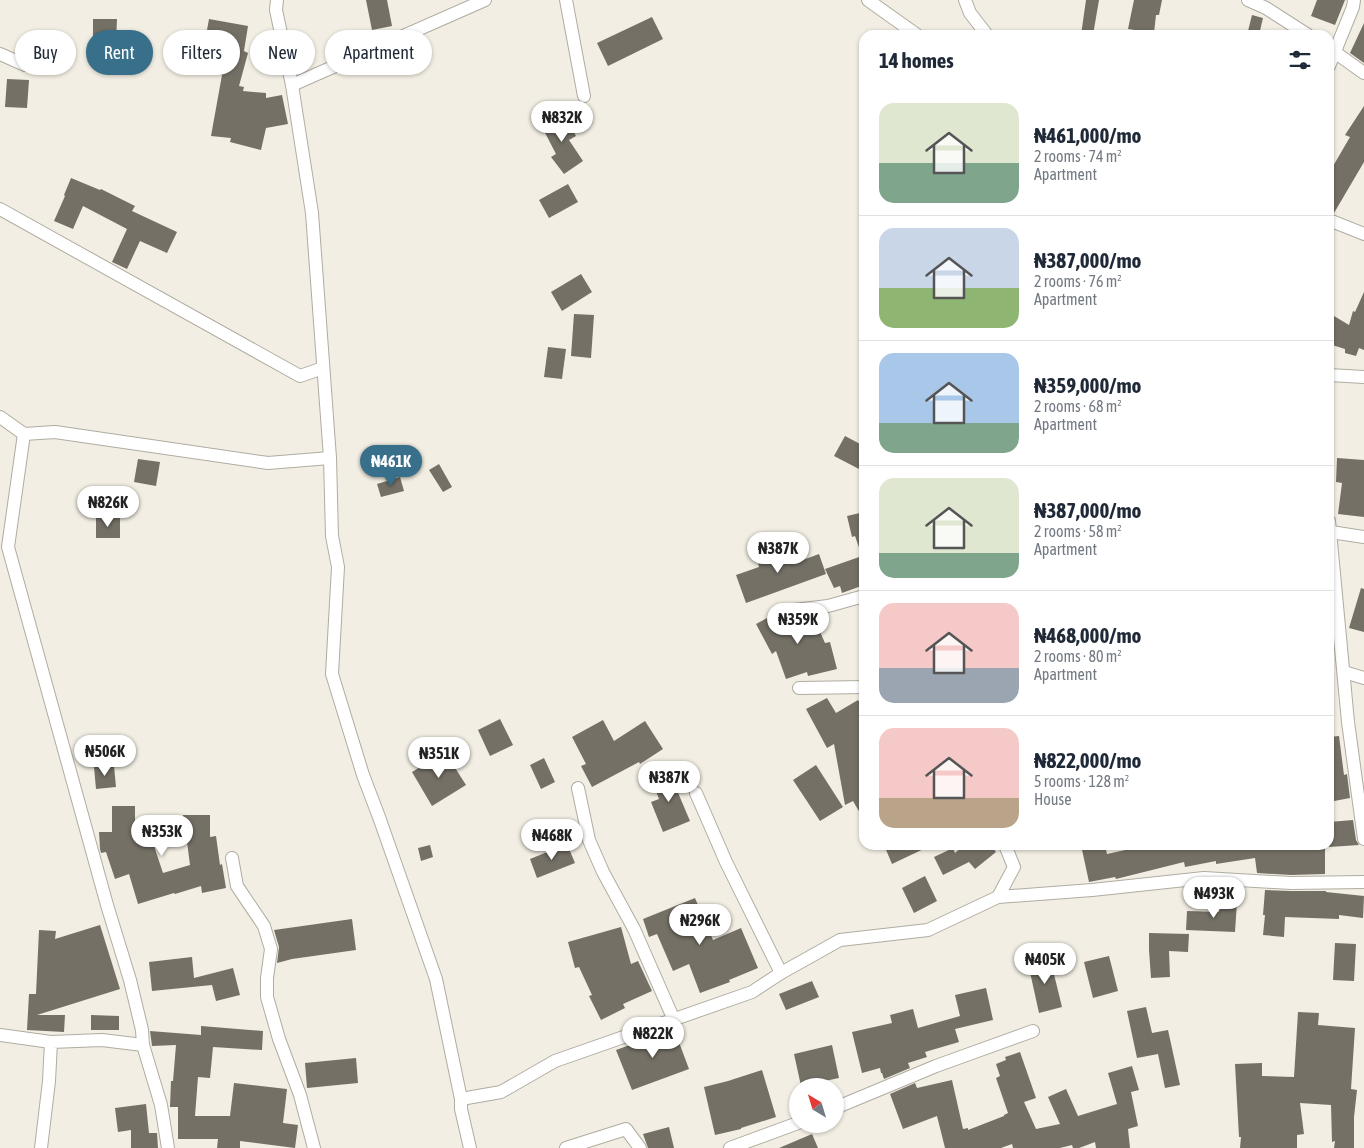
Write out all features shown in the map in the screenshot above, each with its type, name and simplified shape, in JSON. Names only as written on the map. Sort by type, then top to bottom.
[{"type":"street","points":[[277,0],[276,10],[292,85],[312,213],[330,458],[332,536],[338,567],[332,674],[363,775],[436,979],[470,1148]]},
{"type":"street","points":[[292,85],[485,0]]},
{"type":"street","points":[[566,0],[584,96]]},
{"type":"street","points":[[868,0],[910,30]]},
{"type":"street","points":[[966,0],[970,13],[983,30]]},
{"type":"street","points":[[1248,0],[1266,8],[1300,30]]},
{"type":"street","points":[[1334,46],[1353,7],[1354,0]]},
{"type":"street","points":[[1334,51],[1364,73]]},
{"type":"street","points":[[0,54],[15,61]]},
{"type":"street","points":[[0,210],[300,376],[323,368]]},
{"type":"street","points":[[1334,222],[1364,234]]},
{"type":"street","points":[[1334,375],[1364,377]]},
{"type":"street","points":[[0,417],[24,434],[55,432],[268,463],[330,458]]},
{"type":"street","points":[[24,434],[8,547],[107,905],[130,980],[142,1030],[143,1045],[161,1106],[168,1148]]},
{"type":"street","points":[[1334,528],[1364,537]]},
{"type":"street","points":[[1334,568],[1348,722],[1364,834]]},
{"type":"street","points":[[786,611],[828,606],[859,597]]},
{"type":"street","points":[[1344,672],[1364,678]]},
{"type":"street","points":[[799,688],[859,687]]},
{"type":"street","points":[[578,788],[589,840],[603,872],[634,929],[674,1020]]},
{"type":"street","points":[[696,793],[726,862],[781,973]]},
{"type":"street","points":[[998,897],[1014,867],[1007,850]]},
{"type":"street","points":[[232,858],[237,886],[264,926],[271,949],[267,978],[267,997],[278,1039],[300,1095],[314,1148]]},
{"type":"street","points":[[461,1099],[501,1092],[555,1061],[752,992],[781,973],[840,940],[928,930],[998,897],[1092,890],[1204,878],[1291,883],[1364,882]]},
{"type":"street","points":[[844,1104],[936,1066],[1033,1031]]},
{"type":"street","points":[[0,1035],[51,1042],[102,1040],[143,1045]]},
{"type":"street","points":[[41,1148],[49,1081],[51,1042]]},
{"type":"street","points":[[730,1148],[789,1126]]},
{"type":"street","points":[[566,1148],[626,1129],[640,1148]]},
{"type":"building","points":[[366,0],[387,0],[392,26],[372,30]]},
{"type":"building","points":[[1086,0],[1099,0],[1094,30],[1082,30]]},
{"type":"building","points":[[1134,0],[1162,0],[1159,15],[1156,15],[1154,30],[1128,29]]},
{"type":"building","points":[[1317,0],[1345,0],[1335,25],[1311,16]]},
{"type":"building","points":[[1252,15],[1263,18],[1260,30],[1248,30]]},
{"type":"building","points":[[652,17],[663,39],[608,66],[597,43]]},
{"type":"building","points":[[93,19],[117,19],[117,30],[93,30]]},
{"type":"building","points":[[209,19],[248,26],[244,51],[248,53],[239,86],[244,87],[243,91],[266,93],[266,98],[282,95],[288,124],[266,128],[261,150],[230,142],[231,138],[211,136],[222,75],[240,75],[240,30],[207,30]]},
{"type":"building","points":[[1364,23],[1364,63],[1350,53]]},
{"type":"building","points":[[7,79],[29,80],[27,108],[5,107]]},
{"type":"building","points":[[1364,106],[1364,162],[1334,213],[1334,164],[1350,137],[1345,135]]},
{"type":"building","points":[[564,114],[576,136],[569,140],[583,161],[564,174],[551,157],[556,154],[541,125]]},
{"type":"building","points":[[71,178],[101,189],[135,206],[132,211],[177,232],[167,253],[140,241],[127,269],[112,262],[127,229],[83,206],[73,229],[54,221]]},
{"type":"building","points":[[568,184],[578,202],[549,218],[539,200]]},
{"type":"building","points":[[581,274],[592,292],[562,311],[551,292]]},
{"type":"building","points":[[1364,292],[1364,350],[1359,348],[1356,356],[1345,353],[1345,349],[1334,346],[1334,316],[1349,325],[1353,311],[1355,312]]},
{"type":"building","points":[[574,314],[594,315],[591,358],[571,356]]},
{"type":"building","points":[[548,347],[566,349],[562,379],[544,377]]},
{"type":"building","points":[[845,436],[859,443],[859,469],[834,456]]},
{"type":"building","points":[[1337,458],[1364,460],[1364,517],[1338,514],[1342,483],[1336,482]]},
{"type":"building","points":[[138,459],[160,462],[156,486],[134,482]]},
{"type":"building","points":[[439,464],[452,487],[443,492],[429,470]]},
{"type":"building","points":[[400,477],[404,491],[381,497],[377,484]]},
{"type":"building","points":[[859,513],[859,547],[855,536],[852,537],[847,516]]},
{"type":"building","points":[[120,517],[120,538],[96,538],[96,518]]},
{"type":"building","points":[[788,546],[792,564],[819,554],[826,574],[746,603],[736,575],[759,567],[756,554]]},
{"type":"building","points":[[859,557],[859,587],[842,593],[840,586],[834,588],[825,569]]},
{"type":"building","points":[[1361,588],[1364,589],[1364,632],[1349,628]]},
{"type":"building","points":[[778,612],[780,616],[786,619],[813,616],[825,643],[830,642],[837,669],[808,676],[807,672],[786,679],[776,651],[772,654],[756,624]]},
{"type":"building","points":[[827,698],[836,713],[858,700],[859,702],[859,811],[853,801],[845,805],[834,744],[827,748],[806,709]]},
{"type":"building","points":[[500,719],[513,745],[490,756],[478,730]]},
{"type":"building","points":[[603,720],[614,741],[645,721],[663,749],[640,764],[639,762],[592,787],[581,766],[586,764],[572,737]]},
{"type":"building","points":[[1334,736],[1339,736],[1344,775],[1347,774],[1350,798],[1334,801]]},
{"type":"building","points":[[445,752],[466,785],[432,806],[412,772]]},
{"type":"building","points":[[544,758],[555,782],[541,789],[530,765]]},
{"type":"building","points":[[816,765],[843,807],[820,821],[793,780]]},
{"type":"building","points":[[114,766],[116,787],[96,789],[94,767]]},
{"type":"building","points":[[675,771],[682,786],[676,788],[690,821],[663,832],[651,802],[659,799],[652,781]]},
{"type":"building","points":[[112,806],[135,806],[135,832],[152,830],[152,840],[163,873],[190,865],[186,834],[183,835],[183,815],[210,815],[210,837],[216,836],[220,865],[222,864],[226,888],[202,893],[201,886],[138,904],[129,874],[115,879],[106,852],[101,853],[99,832],[112,832]]},
{"type":"building","points":[[1353,820],[1356,840],[1359,845],[1334,847],[1334,822]]},
{"type":"building","points":[[567,844],[575,863],[537,878],[530,859]]},
{"type":"building","points":[[430,845],[433,857],[421,861],[418,848]]},
{"type":"building","points":[[886,850],[921,850],[892,864]]},
{"type":"building","points":[[949,850],[954,850],[955,853],[958,850],[995,850],[996,852],[975,869],[969,862],[943,875],[934,857]]},
{"type":"building","points":[[1082,850],[1106,850],[1107,854],[1125,850],[1325,850],[1325,874],[1257,873],[1255,858],[1216,864],[1216,861],[1185,867],[1184,862],[1116,879],[1115,877],[1089,882]]},
{"type":"building","points":[[925,876],[937,901],[914,913],[902,888]]},
{"type":"building","points":[[1265,890],[1326,891],[1364,896],[1363,918],[1339,915],[1339,919],[1285,917],[1284,937],[1263,935]]},
{"type":"building","points":[[695,898],[713,940],[741,928],[758,968],[729,980],[730,982],[700,993],[689,964],[673,971],[657,934],[649,937],[643,919]]},
{"type":"building","points":[[1220,902],[1237,902],[1235,932],[1186,930],[1187,911],[1219,912]]},
{"type":"building","points":[[352,919],[356,950],[292,959],[277,963],[279,947],[274,930]]},
{"type":"building","points":[[100,925],[120,989],[37,1015],[65,1015],[64,1032],[27,1030],[29,994],[36,994],[39,930],[56,931],[55,939]]},
{"type":"building","points":[[621,927],[631,964],[638,961],[652,991],[623,1004],[625,1008],[601,1020],[589,996],[592,995],[579,967],[575,968],[568,942]]},
{"type":"building","points":[[1149,933],[1189,934],[1188,952],[1169,951],[1170,977],[1151,978]]},
{"type":"building","points":[[1335,943],[1356,944],[1354,981],[1333,980]]},
{"type":"building","points":[[1109,956],[1118,991],[1093,998],[1084,962]]},
{"type":"building","points":[[192,957],[194,978],[233,968],[240,995],[216,1001],[212,985],[152,991],[149,962]]},
{"type":"building","points":[[1050,958],[1062,1007],[1039,1013],[1028,963]]},
{"type":"building","points":[[812,981],[819,997],[786,1010],[779,994]]},
{"type":"building","points":[[986,988],[993,1020],[955,1029],[959,1042],[925,1052],[927,1057],[908,1063],[910,1068],[884,1079],[880,1068],[862,1073],[852,1032],[892,1023],[890,1015],[913,1009],[918,1028],[960,1016],[955,995]]},
{"type":"building","points":[[1146,1007],[1152,1033],[1168,1030],[1180,1085],[1165,1088],[1158,1054],[1137,1058],[1127,1011]]},
{"type":"building","points":[[1298,1012],[1319,1013],[1318,1025],[1355,1028],[1351,1089],[1357,1090],[1354,1117],[1354,1148],[1334,1148],[1335,1141],[1332,1142],[1331,1105],[1300,1103],[1304,1134],[1297,1135],[1297,1148],[1240,1148],[1241,1137],[1239,1137],[1235,1064],[1262,1063],[1262,1076],[1294,1077]]},
{"type":"building","points":[[91,1015],[119,1016],[119,1030],[91,1030]]},
{"type":"building","points":[[201,1026],[263,1031],[262,1050],[213,1047],[210,1078],[198,1077],[195,1116],[230,1116],[234,1083],[287,1089],[283,1123],[298,1125],[295,1148],[240,1141],[240,1148],[217,1148],[218,1139],[178,1139],[178,1107],[170,1107],[171,1081],[173,1081],[176,1045],[152,1046],[150,1031],[201,1035]]},
{"type":"building","points":[[674,1029],[689,1069],[632,1090],[616,1050]]},
{"type":"building","points":[[832,1045],[839,1078],[799,1078],[794,1054]]},
{"type":"building","points":[[1020,1052],[1036,1098],[1024,1102],[1036,1129],[1060,1124],[1048,1097],[1066,1089],[1078,1116],[1117,1104],[1108,1073],[1132,1066],[1139,1090],[1131,1092],[1138,1126],[1128,1129],[1130,1148],[1096,1148],[1095,1142],[1079,1148],[1073,1148],[1072,1145],[1060,1148],[1013,1148],[1012,1144],[1001,1148],[945,1148],[937,1116],[903,1129],[890,1094],[915,1083],[917,1088],[952,1080],[963,1129],[968,1128],[968,1130],[1004,1116],[1008,1113],[996,1078],[1000,1076],[996,1064],[1006,1060],[1005,1057]]},
{"type":"building","points":[[356,1058],[358,1083],[307,1088],[305,1063]]},
{"type":"building","points":[[762,1070],[776,1117],[741,1129],[715,1135],[704,1087]]},
{"type":"building","points":[[146,1104],[149,1133],[157,1133],[158,1148],[131,1148],[131,1130],[118,1132],[115,1108]]},
{"type":"building","points":[[669,1127],[674,1148],[648,1148],[643,1134]]},
{"type":"building","points":[[812,1134],[818,1148],[779,1148]]}]
